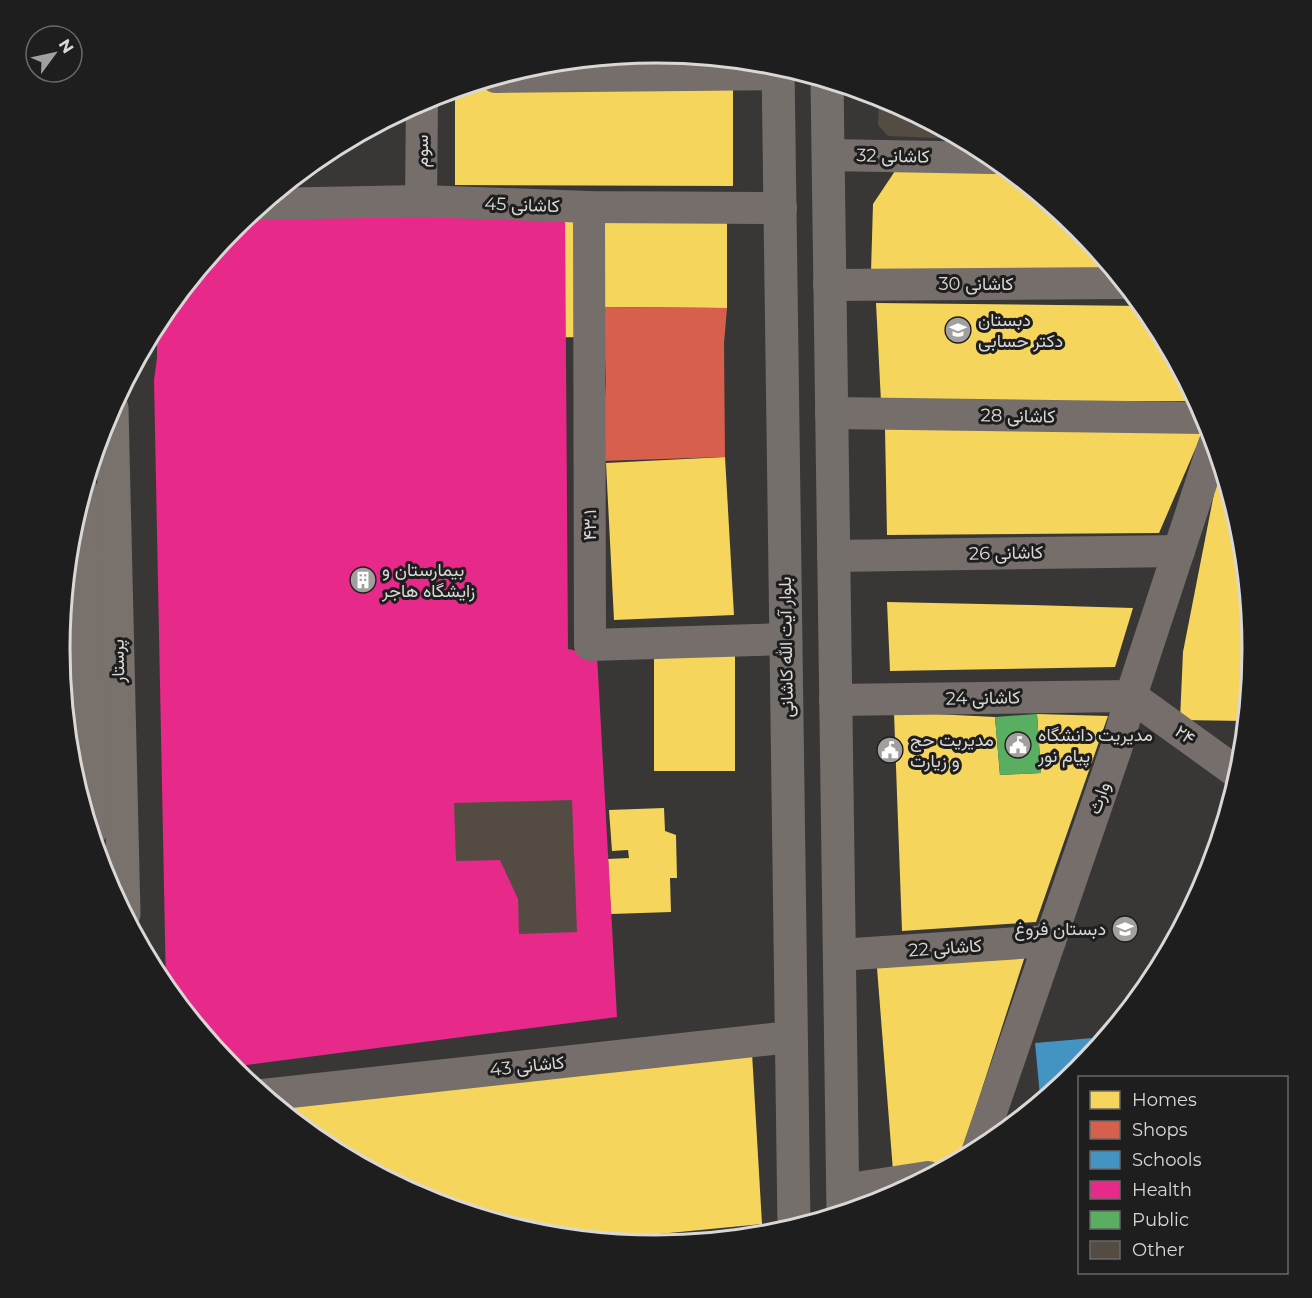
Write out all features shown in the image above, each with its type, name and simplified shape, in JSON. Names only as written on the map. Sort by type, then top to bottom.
[{"type":"main road","name":"بلوار آیت الله کاشانی","points":[[778,76],[794,1218]]},
{"type":"main road","points":[[826,89],[843,1201]]},
{"type":"main road","name":"پرستار","points":[[113,431],[123,893]]},
{"type":"main road","name":"پرستار","points":[[84,523],[90,802]]},
{"type":"main road","points":[[786,594],[834,596]]},
{"type":"street","points":[[533,76],[749,71]]},
{"type":"street","name":"سوم","points":[[421,201],[422,112]]},
{"type":"street","name":"کاشانی 32","points":[[828,155],[975,158]]},
{"type":"street","name":"کاشانی 45","points":[[275,204],[421,201],[589,207],[781,208]]},
{"type":"street","name":"۴۳.۱","points":[[589,207],[590,645],[786,639]]},
{"type":"street","name":"کاشانی 30","points":[[829,285],[1114,283]]},
{"type":"street","name":"کاشانی 28","points":[[831,413],[1194,418]]},
{"type":"street","name":"وارث","points":[[983,1135],[1117,746],[1131,696],[1210,457]]},
{"type":"street","name":"کاشانی 26","points":[[833,556],[1179,551]]},
{"type":"street","name":"کاشانی 24","points":[[835,700],[1131,696]]},
{"type":"street","name":"۲۴","points":[[1131,696],[1230,767]]},
{"type":"street","name":"کاشانی 22","points":[[839,955],[1050,940]]},
{"type":"street","name":"کاشانی 43","points":[[275,1094],[791,1037]]},
{"type":"street","points":[[843,1201],[875,1192]]},
{"type":"building: Homes","points":[[500,84],[733,85],[733,186],[455,185],[455,99],[468,94]]},
{"type":"building: Homes","points":[[897,168],[993,170],[1042,208],[1101,268],[871,272],[873,204]]},
{"type":"building: Homes","points":[[491,206],[577,216],[579,337],[535,338],[537,422],[462,422],[462,338],[489,338]]},
{"type":"building: Homes","points":[[604,218],[727,219],[727,308],[603,307]]},
{"type":"building: Homes","points":[[876,303],[1131,306],[1163,356],[1187,401],[881,402]]},
{"type":"building: Homes","points":[[885,428],[1199,431],[1201,435],[1159,533],[887,535]]},
{"type":"building: Homes","points":[[725,457],[734,615],[614,620],[606,463]]},
{"type":"building: Homes","points":[[1217,480],[1231,535],[1241,611],[1241,687],[1237,721],[1180,720],[1183,652]]},
{"type":"building: Homes","points":[[887,602],[1133,608],[1115,667],[890,671]]},
{"type":"building: Homes","points":[[654,652],[735,653],[735,771],[654,771]]},
{"type":"building: Homes","points":[[894,712],[995,717],[1000,775],[1041,773],[1037,714],[1108,716],[1036,922],[902,931]]},
{"type":"building: Homes","points":[[664,808],[665,831],[676,835],[677,878],[670,878],[671,912],[611,914],[608,859],[629,858],[628,850],[612,851],[609,810]]},
{"type":"building: Homes","points":[[588,937],[593,1001],[541,1004],[536,941]]},
{"type":"building: Homes","points":[[1025,956],[963,1147],[935,1164],[893,1171],[877,968]]},
{"type":"building: Homes","points":[[752,1053],[762,1224],[650,1235],[618,1234],[542,1224],[504,1215],[468,1204],[397,1175],[330,1136],[287,1104]]},
{"type":"building: Shops","points":[[603,307],[727,308],[724,343],[725,457],[601,461],[606,381]]},
{"type":"building: Schools","points":[[1094,1038],[1040,1092],[1035,1043]]},
{"type":"building: Health","name":"بیمارستان و زایشگاه هاجر","points":[[274,204],[565,212],[568,649],[597,655],[617,1017],[244,1065],[215,1035],[169,975],[166,969],[154,380],[157,343],[191,292],[215,263]]},
{"type":"building: Public","name":"مدیریت دانشگاه پیام نور","points":[[1037,714],[1041,773],[1000,775],[995,717]]},
{"type":"building: Other","points":[[879,107],[915,123],[942,138],[888,136],[878,125]]},
{"type":"building: Other","points":[[572,800],[577,932],[519,934],[518,899],[500,860],[456,861],[454,803]]},
{"type":"place","name":"دبستان دکتر حسابی","points":[[958,330]]},
{"type":"place","name":"بیمارستان و زایشگاه هاجر","points":[[363,580]]},
{"type":"place","name":"مدیریت دانشگاه پیام نور","points":[[1018,745]]},
{"type":"place","name":"مدیریت حج و زیارت","points":[[890,750]]},
{"type":"place","name":"دبستان فروغ","points":[[1125,929]]}]
